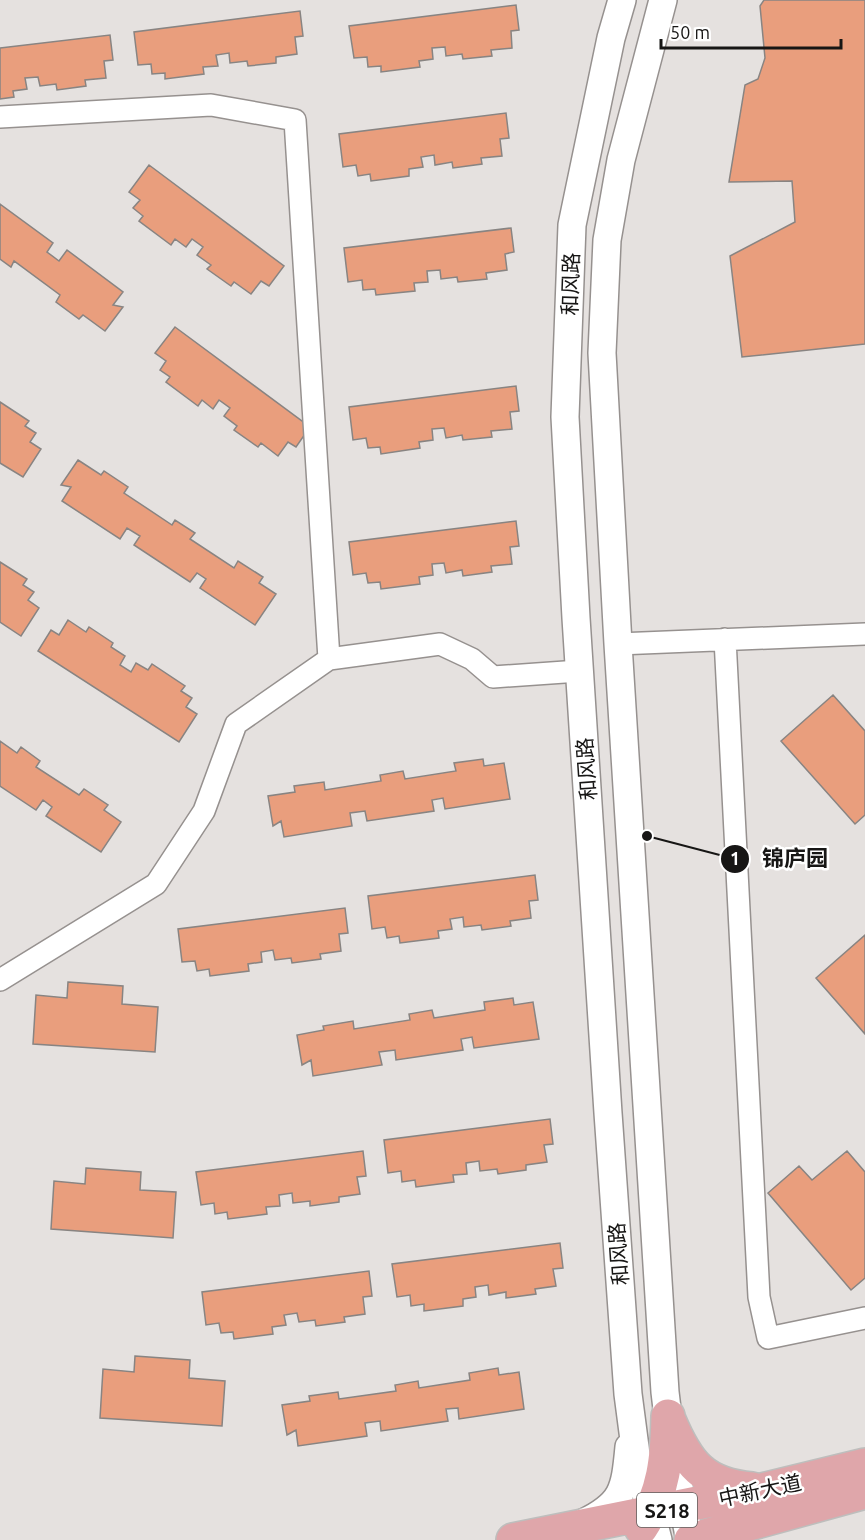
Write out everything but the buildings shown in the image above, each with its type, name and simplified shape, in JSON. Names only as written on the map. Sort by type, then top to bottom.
[{"type":"main road","points":[[668,1416],[682,1450],[703,1474],[769,1504]]},
{"type":"main road","points":[[630,1540],[663,1511],[668,1416]]},
{"type":"main road","name":"中新大道","points":[[690,1540],[769,1504],[865,1465]]},
{"type":"main road","name":"中新大道","points":[[513,1540],[663,1511],[769,1504],[865,1492]]},
{"type":"street","name":"和风路","points":[[622,0],[611,38],[572,225],[565,417],[608,1113],[631,1416],[636,1455],[663,1511],[690,1540]]},
{"type":"street","name":"和风路","points":[[663,0],[621,160],[607,240],[602,353],[618,644],[668,1416]]},
{"type":"street","points":[[0,117],[211,105],[295,120],[329,659]]},
{"type":"street","points":[[618,644],[865,634]]},
{"type":"street","points":[[725,639],[759,1297],[768,1338],[865,1318]]},
{"type":"street","points":[[0,980],[156,884],[204,811],[236,724],[329,659],[440,644],[472,659],[493,677],[579,671]]},
{"type":"street","points":[[571,1529],[608,1509],[619,1497],[628,1466],[631,1416]]},
{"type":"place","name":"锦庐园","points":[[647,836]]}]
